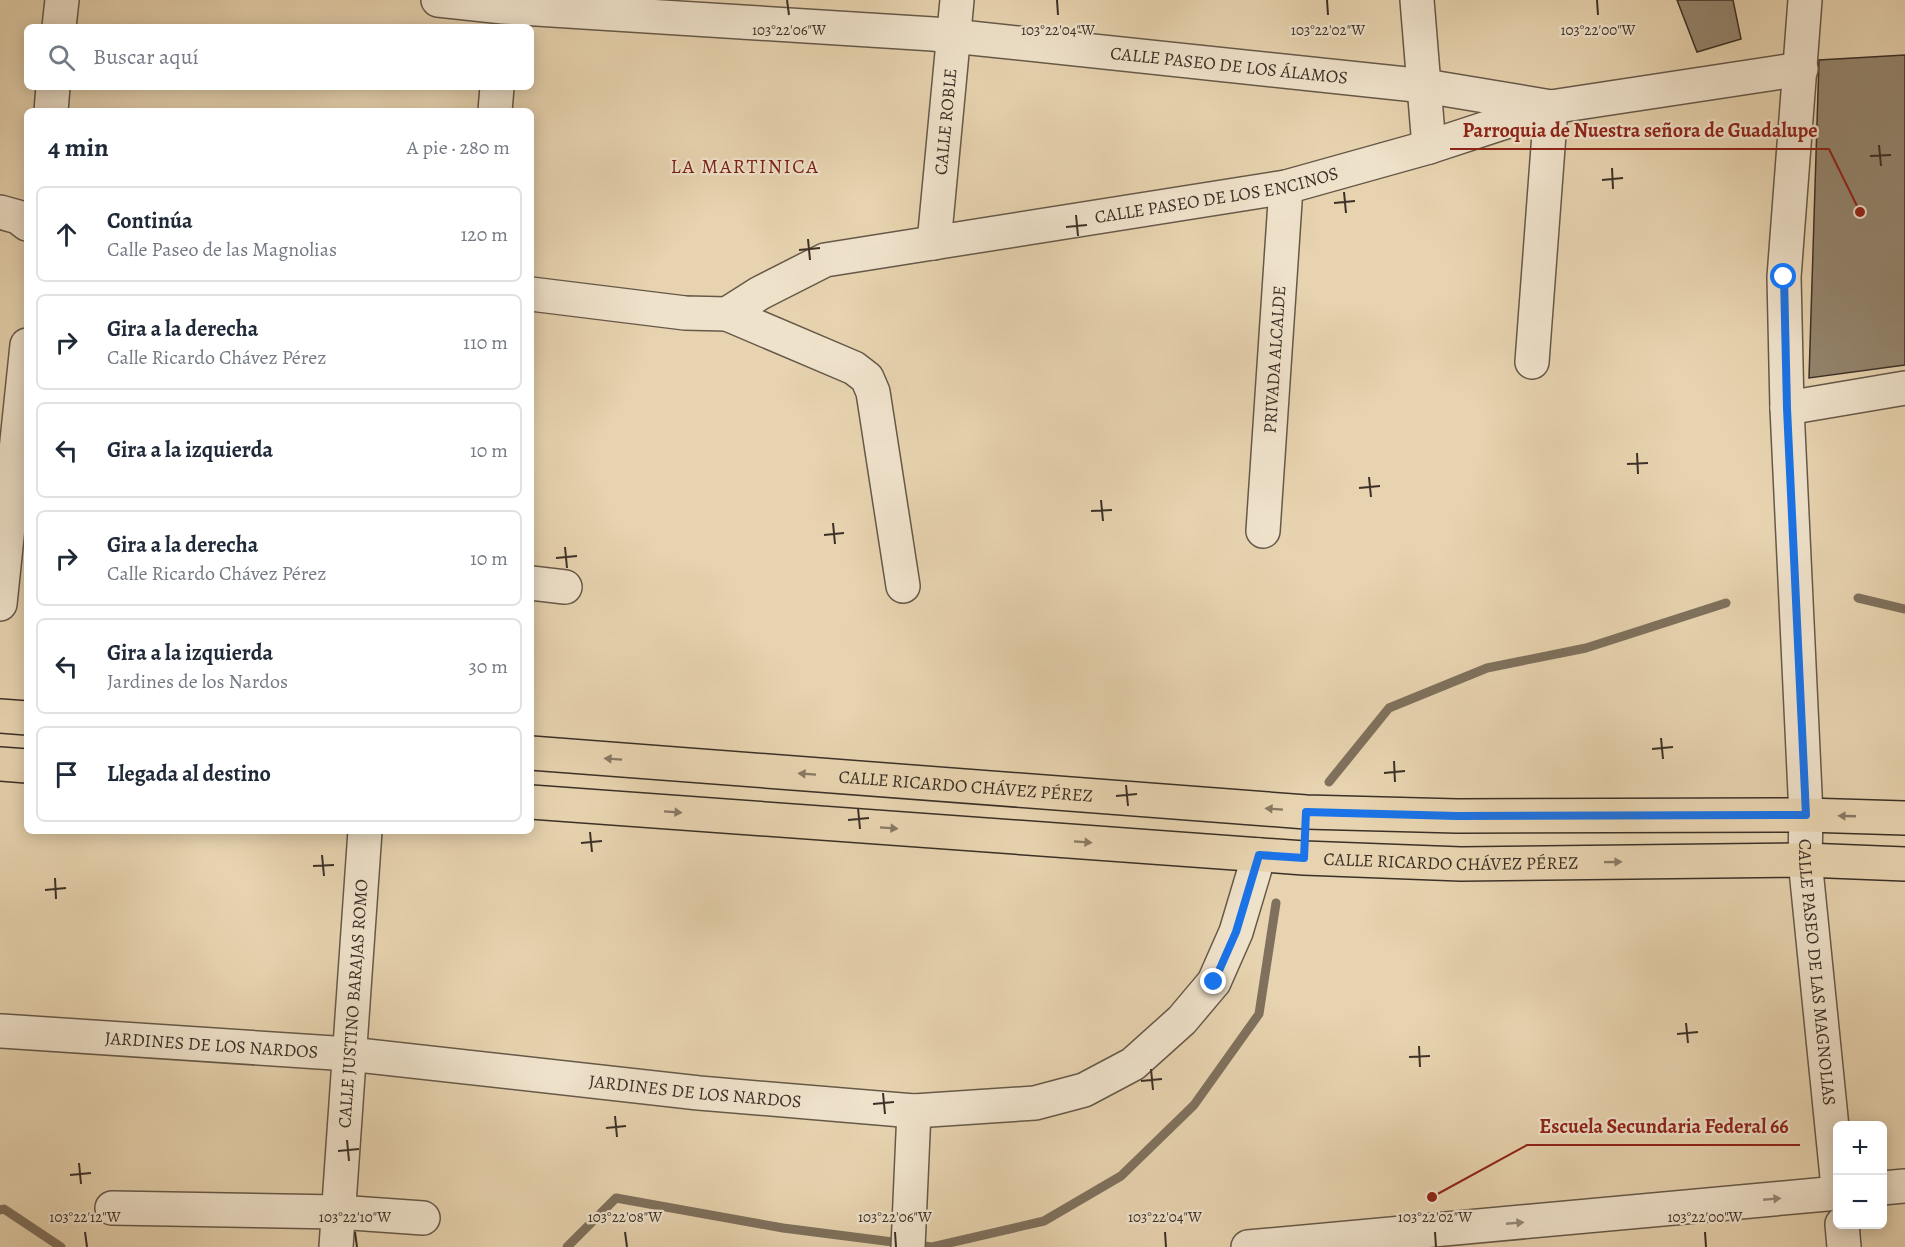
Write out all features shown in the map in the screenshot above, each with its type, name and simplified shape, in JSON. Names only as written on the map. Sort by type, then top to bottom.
[{"type":"main road","points":[[0,716],[24,718]]},
{"type":"main road","name":"CALLE RICARDO CHÁVEZ PÉREZ","points":[[534,753],[1306,812],[1457,816],[1806,815],[1905,818]]},
{"type":"main road","points":[[0,764],[24,766]]},
{"type":"main road","name":"CALLE RICARDO CHÁVEZ PÉREZ","points":[[534,802],[1304,858],[1461,864],[1805,860],[1905,864]]},
{"type":"main road","points":[[1304,858],[1306,812]]},
{"type":"street","points":[[59,24],[62,0]]},
{"type":"street","name":"CALLE PASEO DE LOS ÁLAMOS","points":[[438,0],[503,11],[954,36],[1425,86],[1551,107]]},
{"type":"street","name":"CALLE ROBLE","points":[[934,243],[957,0]]},
{"type":"street","points":[[1417,0],[1429,147]]},
{"type":"street","name":"CALLE PASEO DE LAS MAGNOLIAS","points":[[1805,0],[1784,277],[1787,408],[1806,815],[1805,860],[1837,1175]]},
{"type":"street","name":"CALLE PASEO DE LOS ENCINOS","points":[[728,314],[760,293],[825,260],[1286,187],[1429,147],[1551,107],[1801,69]]},
{"type":"street","points":[[51,108],[53,90]]},
{"type":"street","points":[[495,108],[496,90]]},
{"type":"street","points":[[1532,362],[1551,107]]},
{"type":"street","name":"PRIVADA ALCALDE","points":[[1263,531],[1286,187]]},
{"type":"street","points":[[0,212],[18,217],[24,222]]},
{"type":"street","points":[[534,294],[685,313],[728,314],[854,368],[867,378],[873,392],[903,586]]},
{"type":"street","points":[[0,604],[8,451],[24,362]]},
{"type":"street","points":[[1787,408],[1905,388]]},
{"type":"street","points":[[534,583],[565,587]]},
{"type":"street","name":"CALLE JUSTINO BARAJAS ROMO","points":[[336,1247],[365,834]]},
{"type":"street","name":"JARDINES DE LOS NARDOS","points":[[2,1031],[349,1054],[699,1093],[914,1111],[1035,1103],[1084,1090],[1133,1064],[1182,1020],[1214,982],[1236,932],[1259,855]]},
{"type":"street","points":[[909,1232],[914,1111]]},
{"type":"street","points":[[1887,1188],[1905,1186]]},
{"type":"street","points":[[1248,1247],[1833,1193]]},
{"type":"street","points":[[112,1208],[338,1212],[423,1218]]},
{"type":"street","points":[[1842,1229],[1844,1247]]},
{"type":"building","points":[[1677,0],[1733,0],[1741,39],[1697,52]]},
{"type":"building","points":[[1905,55],[1905,365],[1809,378],[1819,60]]},
{"type":"waterway","points":[[1858,598],[1905,609]]},
{"type":"waterway","points":[[1329,782],[1389,708],[1487,668],[1586,648],[1726,603]]},
{"type":"waterway","points":[[567,1247],[616,1198],[783,1228],[932,1247],[1044,1221],[1121,1176],[1194,1105],[1259,1014],[1276,903]]},
{"type":"waterway","points":[[0,1210],[4,1209],[61,1247]]},
{"type":"place","name":"Parroquia de Nuestra señora de Guadalupe","points":[[1860,212]]},
{"type":"place","name":"Escuela Secundaria Federal 66","points":[[1432,1197]]},
{"type":"district","name":"LA MARTINICA","points":[[745,166]]},
{"type":"route","points":[[1214,982],[1236,932],[1259,855],[1304,858],[1306,812],[1457,816],[1806,815],[1787,408],[1784,277]]}]
